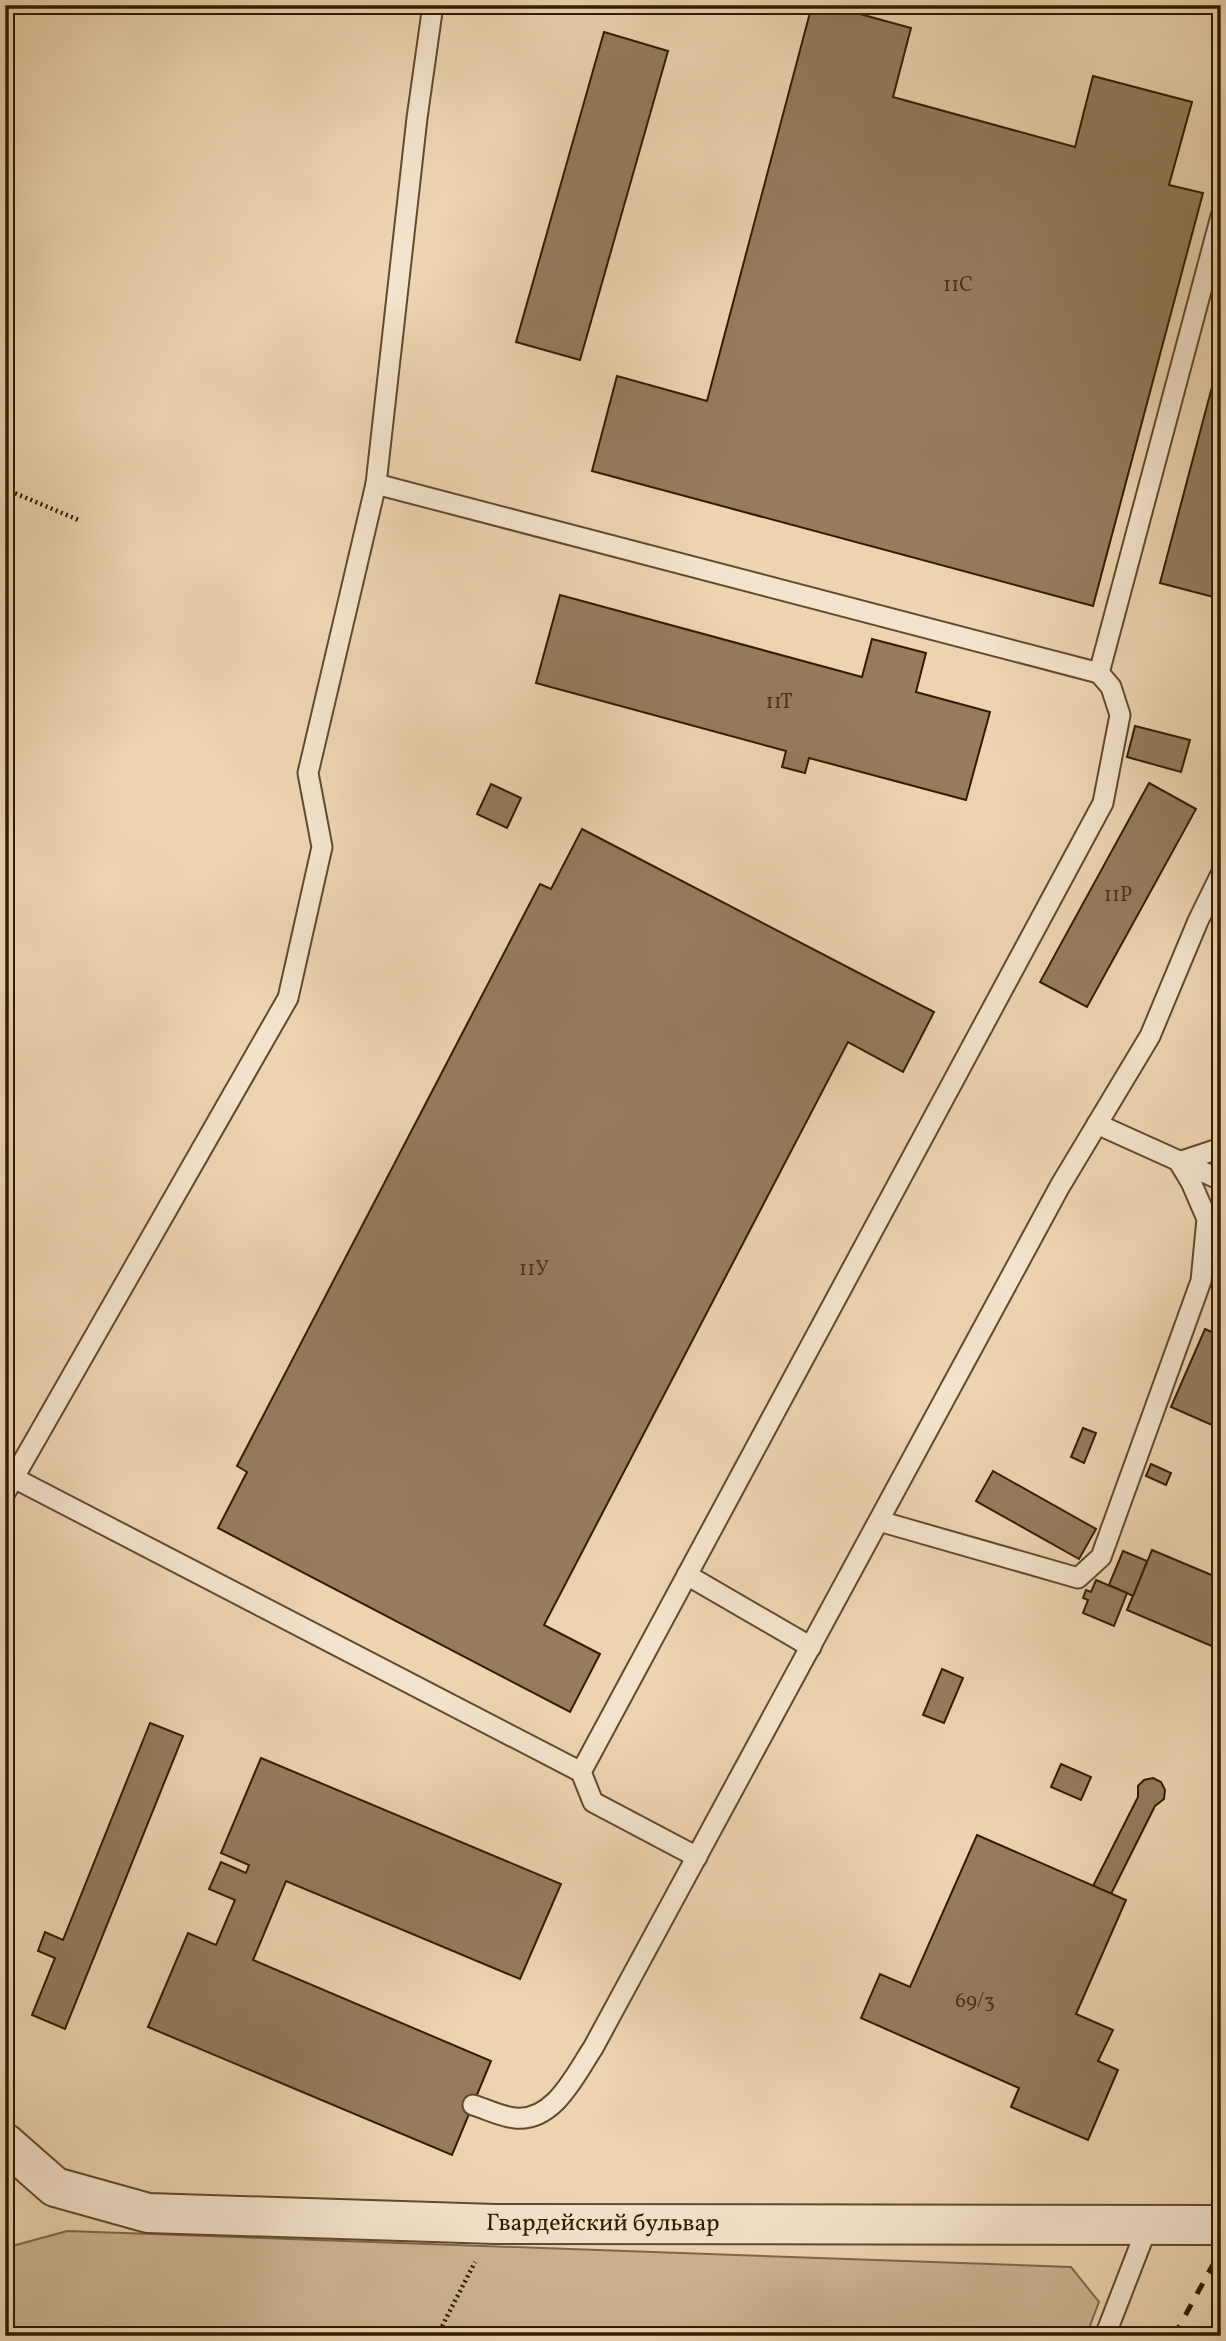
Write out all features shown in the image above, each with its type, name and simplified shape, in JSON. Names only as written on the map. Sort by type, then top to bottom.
[{"type":"street","name":"Гвардейский бульвар","points":[[5,2143],[55,2188],[148,2213],[495,2224],[1221,2225]]},
{"type":"lane","points":[[433,5],[417,118],[376,484],[308,773],[322,847],[288,998],[10,1485],[581,1772],[593,1802],[697,1857]]},
{"type":"lane","points":[[1099,673],[1221,216]]},
{"type":"lane","points":[[376,484],[1099,673],[1111,687],[1120,715],[1103,803],[581,1772]]},
{"type":"lane","points":[[473,2105],[516,2118],[540,2115],[562,2096],[593,2048],[1060,1186],[1150,1036],[1198,920],[1221,874]]},
{"type":"lane","points":[[1097,1124],[1221,1180]]},
{"type":"lane","points":[[1179,1162],[1221,1148]]},
{"type":"lane","points":[[879,1521],[1078,1578],[1101,1558],[1201,1281],[1207,1219],[1179,1162]]},
{"type":"lane","points":[[687,1575],[811,1647]]},
{"type":"lane","points":[[1105,2336],[1148,2225]]},
{"type":"path","points":[[5,489],[81,521]]},
{"type":"path","points":[[437,2336],[495,2224]]},
{"type":"shaded area","points":[[67,2231],[1071,2267],[1099,2302],[1086,2336],[5,2336],[5,2248]]},
{"type":"building","points":[[812,5],[827,5],[911,28],[893,97],[1075,147],[1093,76],[1192,102],[1169,185],[1203,193],[1093,606],[592,471],[617,376],[707,401]]},
{"type":"building","points":[[604,32],[668,51],[580,360],[516,342]]},
{"type":"building","points":[[1221,353],[1221,599],[1160,583]]},
{"type":"building","points":[[560,595],[862,677],[872,639],[926,653],[916,692],[990,712],[966,800],[809,758],[805,773],[782,767],[786,751],[536,683]]},
{"type":"building","points":[[1135,726],[1190,740],[1181,772],[1127,757]]},
{"type":"building","points":[[1149,783],[1196,809],[1087,1007],[1040,982]]},
{"type":"building","points":[[491,784],[521,798],[507,828],[477,814]]},
{"type":"building","points":[[582,829],[934,1012],[903,1072],[848,1042],[544,1625],[600,1654],[570,1712],[218,1528],[247,1472],[237,1466],[540,884],[551,889]]},
{"type":"building","points":[[1205,1329],[1221,1336],[1221,1429],[1171,1407]]},
{"type":"building","points":[[1083,1428],[1096,1433],[1084,1463],[1071,1457]]},
{"type":"building","points":[[1151,1464],[1171,1473],[1166,1485],[1146,1476]]},
{"type":"building","points":[[993,1471],[1096,1529],[1079,1559],[976,1501]]},
{"type":"building","points":[[1152,1550],[1221,1579],[1221,1650],[1127,1610]]},
{"type":"building","points":[[1123,1551],[1147,1561],[1133,1596],[1109,1585]]},
{"type":"building","points":[[1096,1580],[1127,1593],[1114,1626],[1083,1613],[1088,1600],[1083,1598],[1086,1590],[1091,1592]]},
{"type":"building","points":[[942,1669],[963,1678],[944,1723],[923,1715]]},
{"type":"building","points":[[150,1723],[183,1736],[65,2029],[32,2015],[55,1958],[38,1951],[45,1932],[63,1940]]},
{"type":"building","points":[[261,1758],[561,1884],[520,1979],[286,1881],[253,1960],[491,2061],[452,2155],[148,2027],[188,1933],[216,1945],[235,1900],[209,1889],[221,1862],[246,1873],[249,1865],[221,1853]]},
{"type":"building","points":[[1061,1764],[1091,1777],[1081,1800],[1051,1787]]},
{"type":"building","points":[[1153,1778],[1161,1782],[1165,1790],[1164,1799],[1155,1806],[1111,1894],[1093,1886],[1138,1797],[1138,1786],[1144,1780]]},
{"type":"building","points":[[977,1835],[1126,1900],[1076,2014],[1113,2030],[1098,2061],[1118,2070],[1088,2140],[1011,2107],[1019,2088],[861,2018],[880,1974],[910,1987]]},
{"type":"railway","points":[[1174,2336],[1221,2250]]}]
